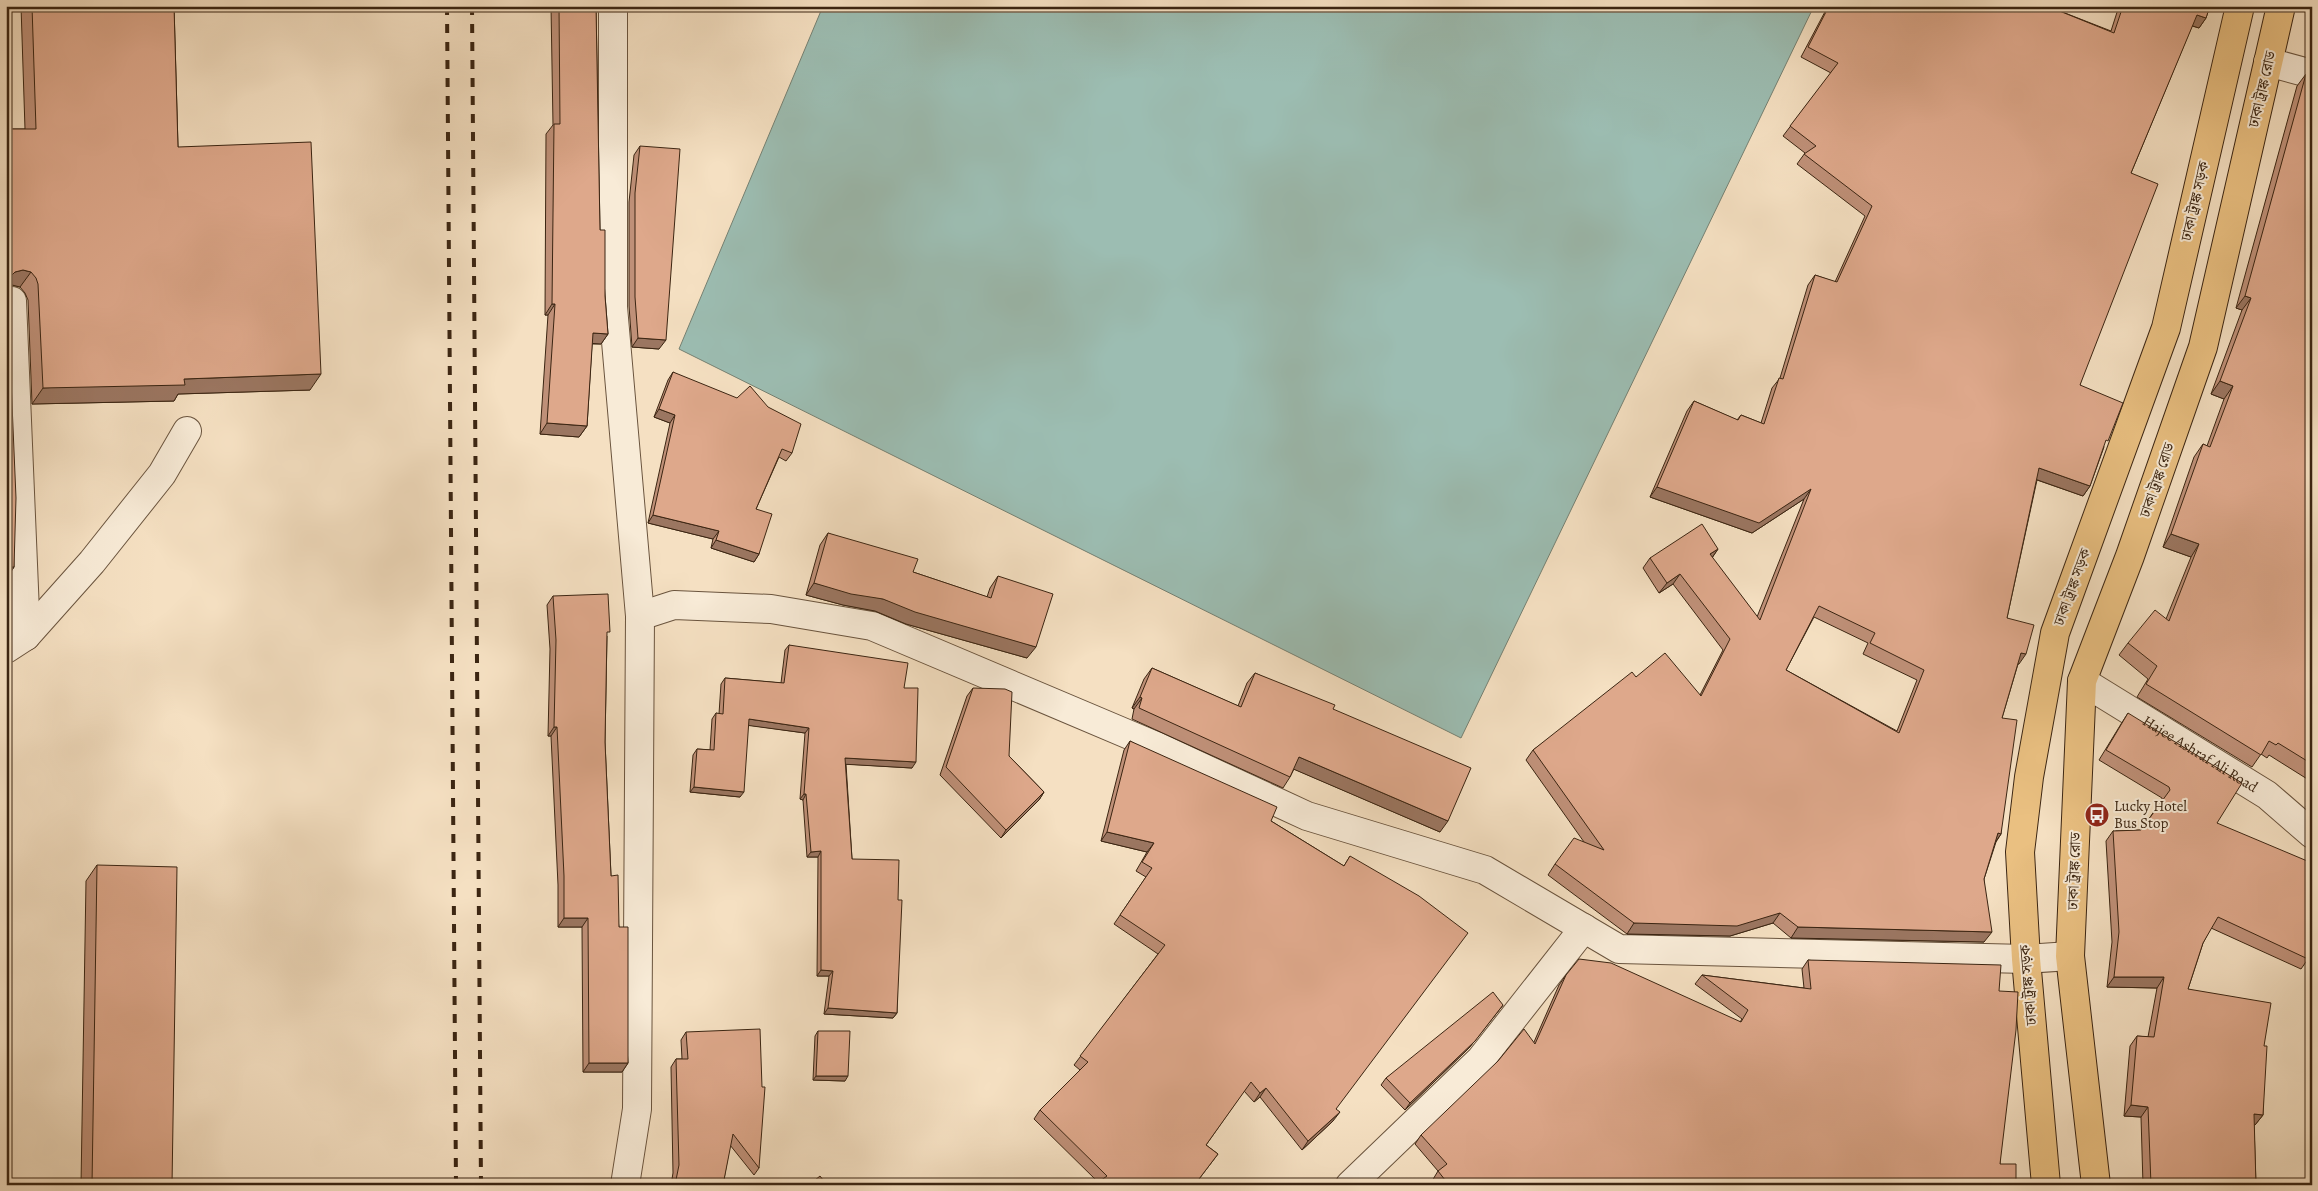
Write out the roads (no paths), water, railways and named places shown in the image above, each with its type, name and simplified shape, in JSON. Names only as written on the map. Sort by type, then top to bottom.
[{"type":"main road","name":"ঢাকা ট্রাঙ্ক সড়ক","points":[[2046,1185],[2026,959],[2020,852],[2029,777],[2055,633],[2166,328],[2240,6]]},
{"type":"main road","name":"ঢাকা ট্রাঙ্ক রোড","points":[[2070,956],[2082,681],[2130,556],[2203,347],[2281,6]]},
{"type":"main road","points":[[2070,956],[2096,1185]]},
{"type":"street","points":[[613,6],[613,307],[640,616],[637,1109],[625,1185]]},
{"type":"street","points":[[2268,62],[2312,74]]},
{"type":"street","points":[[12,301],[16,642]]},
{"type":"street","points":[[16,642],[92,562],[162,474],[187,431]]},
{"type":"street","points":[[640,616],[674,605],[771,609],[872,626],[1158,748],[1307,816],[1485,870],[1619,949],[2026,959],[2070,956]]},
{"type":"street","name":"Hajee Ashraf Ali Road","points":[[2082,681],[2267,796],[2312,834]]},
{"type":"street","points":[[1350,1185],[1482,1059],[1584,928]]},
{"type":"water","points":[[823,6],[1814,6],[1461,738],[679,349]]},
{"type":"railway","points":[[447,6],[456,1185]]},
{"type":"railway","points":[[472,6],[481,1185]]},
{"type":"place","name":"Lucky Hotel Bus Stop","points":[[2097,815]]}]
